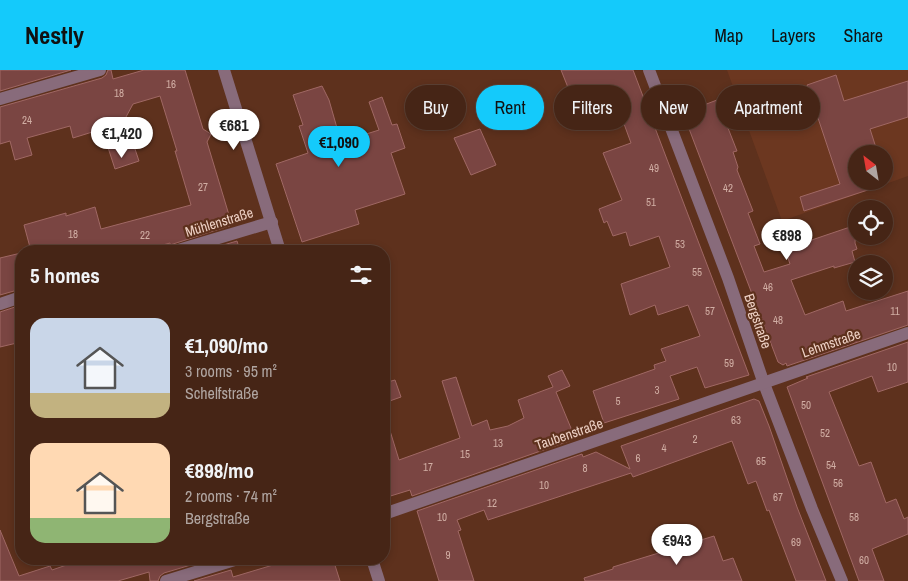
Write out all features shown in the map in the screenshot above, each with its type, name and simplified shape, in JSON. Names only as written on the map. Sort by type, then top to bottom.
[{"type":"street","points":[[0,99],[100,70]]},
{"type":"street","points":[[224,70],[278,245]]},
{"type":"street","name":"Bergstraße","points":[[649,70],[728,278],[764,382],[812,509],[842,581]]},
{"type":"street","name":"Mühlenstraße","points":[[195,245],[272,222]]},
{"type":"street","points":[[0,304],[15,300]]},
{"type":"street","name":"Lehmstraße","points":[[764,382],[908,333]]},
{"type":"street","name":"Taubenstraße","points":[[390,512],[764,382]]},
{"type":"street","points":[[166,581],[218,565]]},
{"type":"street","points":[[374,565],[379,581]]},
{"type":"shaded area","points":[[727,70],[908,70],[908,176],[893,181],[893,145],[848,145],[848,190],[869,190],[782,221],[749,130],[820,130],[820,85],[732,85]]},
{"type":"building","points":[[0,70],[71,70],[0,91]]},
{"type":"building","points":[[108,70],[111,70],[113,79],[144,70],[185,70],[203,129],[211,134],[207,142],[232,225],[170,245],[170,243],[163,245],[29,245],[24,225],[66,213],[66,216],[95,207],[101,229],[191,205],[160,96],[133,104],[126,117],[128,122],[126,122],[139,161],[115,169],[102,129],[73,138],[70,126],[27,138],[32,155],[15,160],[10,141],[0,144],[0,107],[102,78]]},
{"type":"building","points":[[561,70],[633,70],[641,91],[641,130],[656,130],[749,375],[705,388],[697,367],[670,376],[679,399],[604,423],[593,391],[655,369],[654,365],[666,361],[661,349],[700,336],[688,305],[658,315],[655,305],[630,315],[621,284],[670,267],[659,236],[630,246],[626,232],[613,236],[607,221],[604,223],[599,209],[622,200],[603,153],[631,143],[626,130],[631,130],[631,85],[567,85]]},
{"type":"building","points":[[836,75],[844,101],[908,81],[908,117],[870,129],[875,145],[848,145],[848,190],[868,190],[804,211],[800,197],[840,184],[820,124],[820,85],[807,85]]},
{"type":"building","points":[[322,86],[329,100],[341,142],[379,130],[369,102],[382,97],[392,125],[397,124],[405,148],[391,153],[405,194],[355,210],[359,224],[302,242],[276,164],[308,153],[299,126],[303,125],[293,95]]},
{"type":"building","points":[[716,100],[716,130],[729,130],[737,151],[733,152],[738,167],[737,170],[753,211],[748,213],[760,244],[754,246],[764,272],[790,264],[785,249],[848,228],[848,245],[856,245],[857,249],[852,251],[853,255],[848,255],[848,264],[834,268],[834,266],[791,280],[805,315],[843,301],[846,311],[880,300],[893,300],[893,296],[908,291],[908,325],[787,366],[786,363],[783,365],[778,362],[689,130],[706,130],[706,104]]},
{"type":"building","points":[[480,130],[496,165],[471,175],[454,138]]},
{"type":"building","points":[[237,241],[238,245],[223,245]]},
{"type":"building","points":[[15,254],[15,291],[0,295],[0,258]]},
{"type":"building","points":[[15,307],[15,343],[0,347],[0,312]]},
{"type":"building","points":[[908,342],[908,382],[878,392],[872,376],[829,392],[859,466],[871,462],[886,503],[896,499],[904,519],[908,517],[908,534],[872,549],[884,581],[859,581],[787,387],[808,378],[806,377]]},
{"type":"building","points":[[562,370],[570,386],[556,392],[573,433],[563,436],[572,440],[412,496],[410,490],[390,496],[390,431],[399,460],[460,438],[442,381],[456,377],[472,426],[487,420],[490,430],[508,426],[524,418],[518,400],[553,387],[548,376]]},
{"type":"building","points":[[395,380],[401,397],[390,401],[390,381]]},
{"type":"building","points":[[754,399],[759,401],[769,426],[797,507],[826,581],[796,581],[756,481],[748,484],[732,441],[633,477],[631,473],[488,520],[484,510],[457,520],[461,530],[458,531],[474,581],[439,581],[417,511],[582,454],[583,457],[596,452],[630,469],[621,446]]},
{"type":"building","points":[[0,530],[19,576],[50,566],[52,570],[67,565],[191,565],[164,573],[158,581],[150,581],[149,572],[118,581],[0,581]]},
{"type":"building","points":[[714,536],[723,561],[733,558],[742,581],[585,581],[584,578],[613,569],[613,567]]},
{"type":"building","points":[[273,565],[335,565],[340,581],[194,581],[231,570],[233,577]]}]
